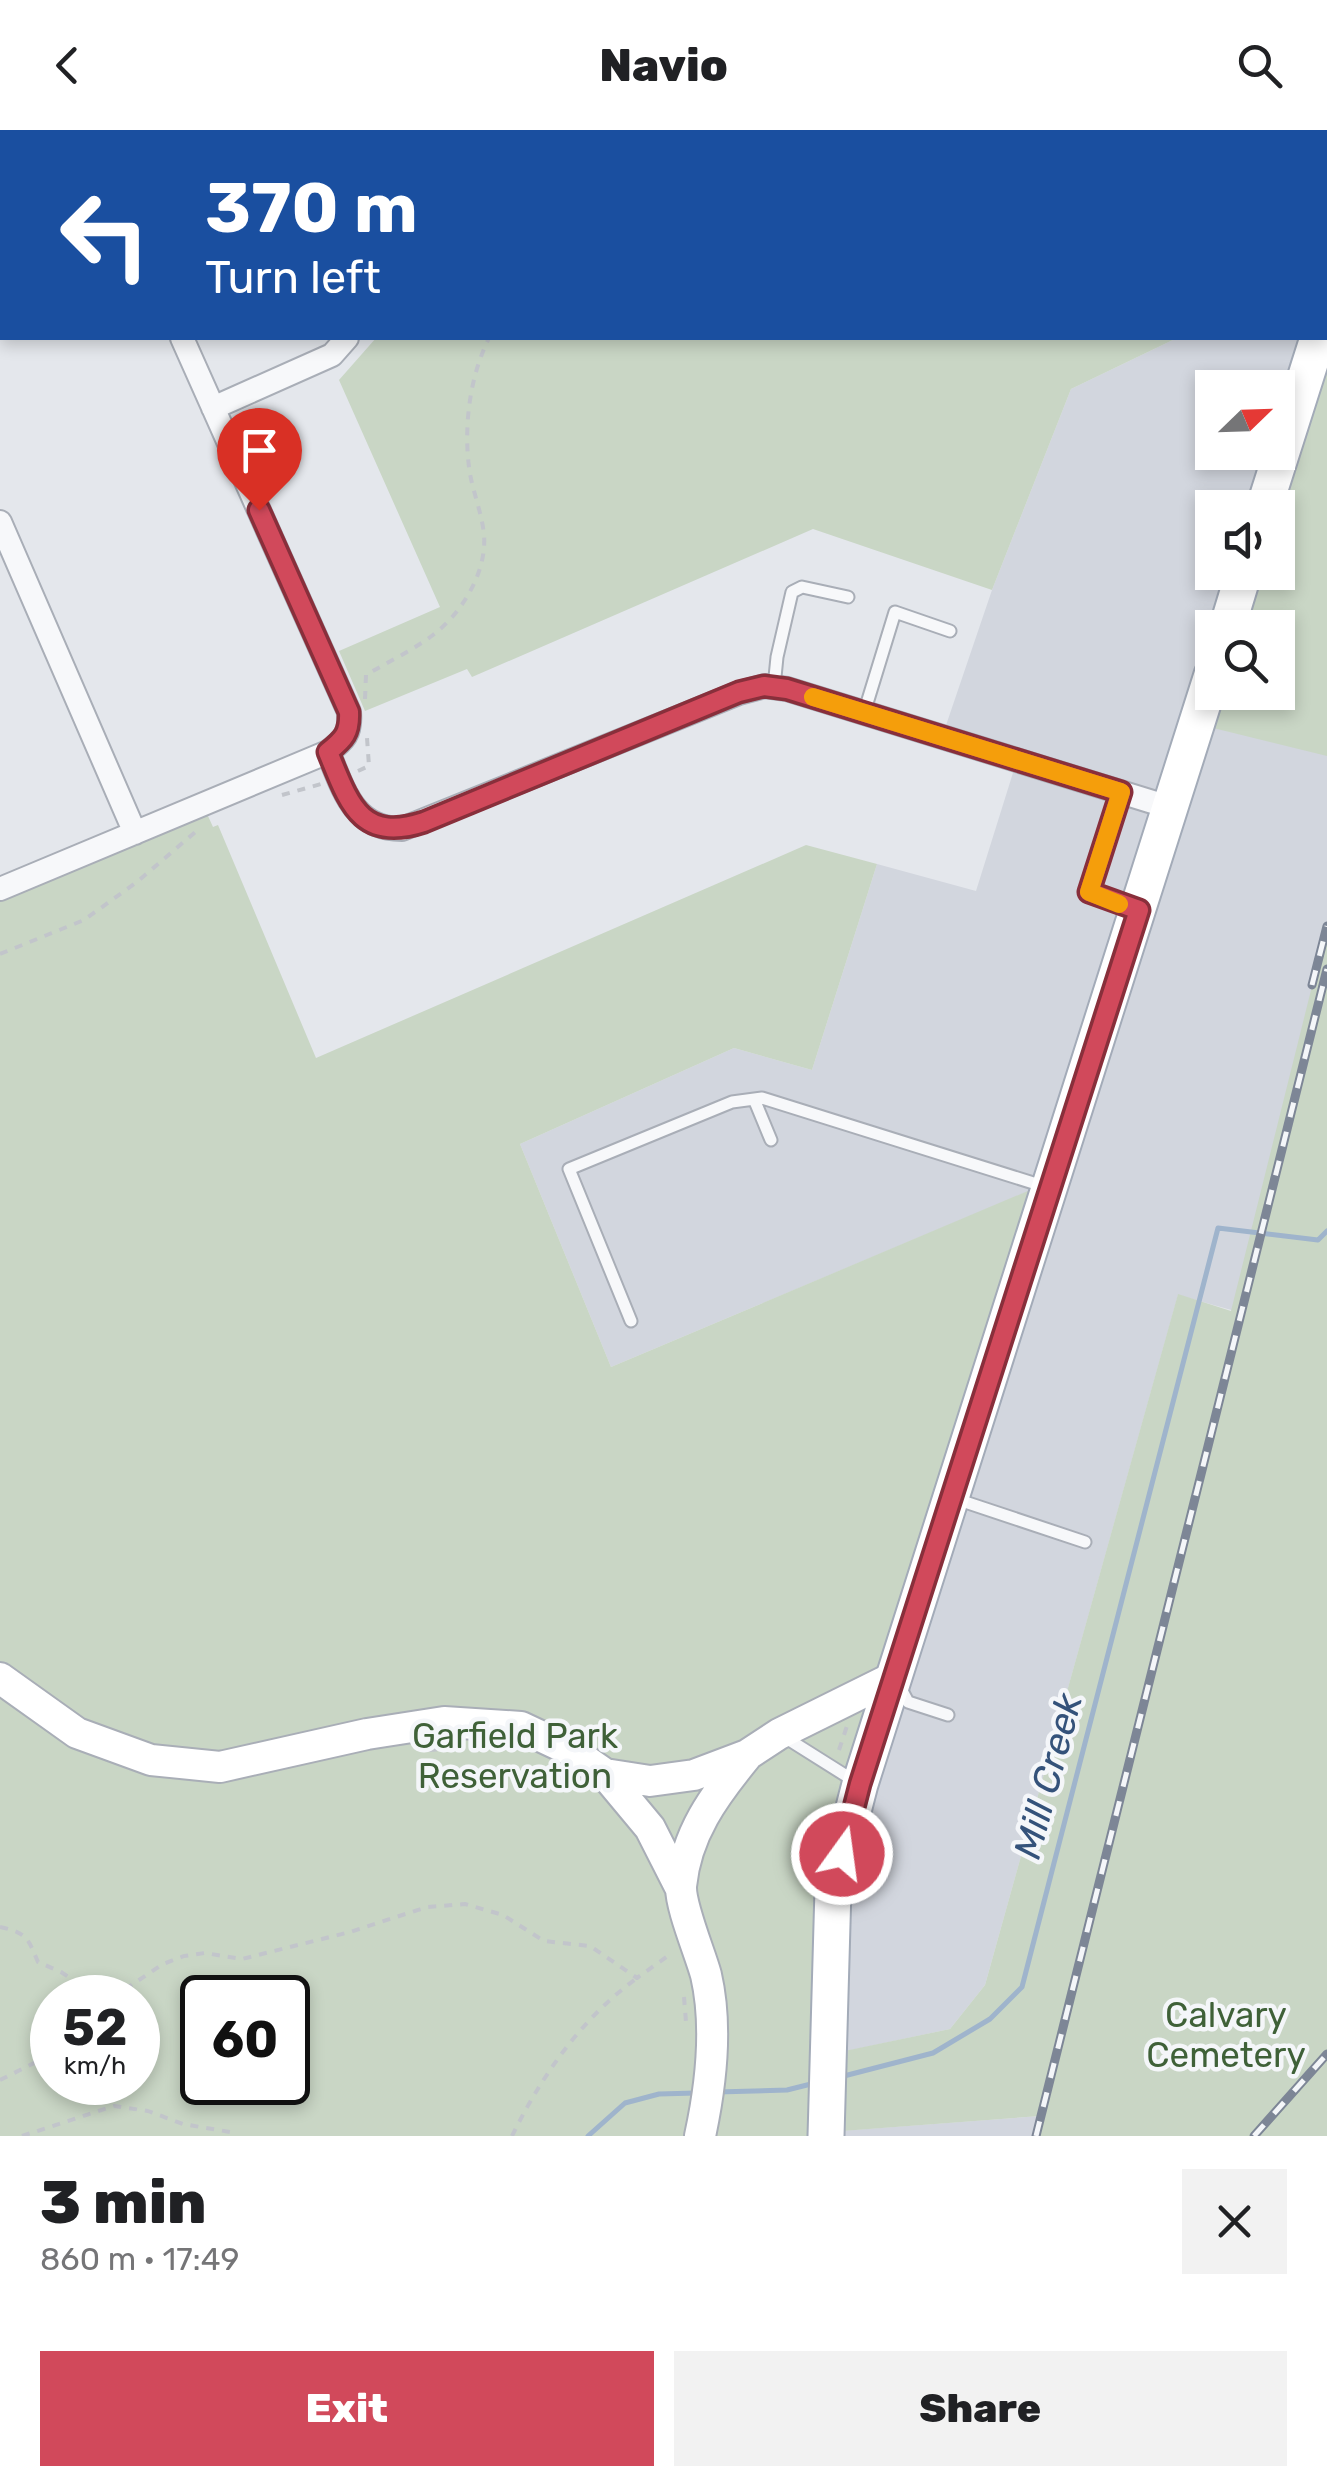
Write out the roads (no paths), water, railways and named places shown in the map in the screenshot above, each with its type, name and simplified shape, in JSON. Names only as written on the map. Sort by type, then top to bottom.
[{"type":"main road","points":[[1270,490],[1317,340]]},
{"type":"main road","points":[[826,2136],[833,1888],[860,1784],[1201,710]]},
{"type":"street","points":[[0,888],[328,752],[350,730],[349,712],[183,340]]},
{"type":"street","points":[[213,408],[332,356],[345,340]]},
{"type":"street","points":[[0,522],[134,833]]},
{"type":"street","points":[[328,752],[359,813],[373,825],[402,829],[739,692],[764,686],[864,712],[1172,808]]},
{"type":"street","points":[[605,1774],[650,1782],[694,1775],[748,1755],[779,1734],[894,1676]]},
{"type":"street","points":[[0,1678],[77,1732],[150,1760],[220,1767],[367,1734],[444,1722],[521,1727],[572,1750],[605,1774],[650,1828],[681,1889],[707,1979],[705,2107]]},
{"type":"street","points":[[681,1889],[696,1827],[718,1791],[748,1755]]},
{"type":"lane","points":[[774,688],[792,592],[802,587],[848,597]]},
{"type":"lane","points":[[864,712],[895,612],[950,631]]},
{"type":"lane","points":[[1121,792],[1089,892],[1139,910]]},
{"type":"lane","points":[[631,1320],[569,1169],[732,1102],[762,1098],[1050,1188]]},
{"type":"lane","points":[[754,1099],[772,1140]]},
{"type":"lane","points":[[952,1498],[1086,1542]]},
{"type":"lane","points":[[894,1676],[908,1702],[948,1715]]},
{"type":"lane","points":[[779,1734],[860,1784]]},
{"type":"waterway","name":"Mill Creek","points":[[840,2077],[933,2053],[990,2019],[1022,1987],[1218,1228],[1318,1240],[1327,1231]]},
{"type":"waterway","name":"Mill Creek","points":[[717,2092],[787,2090],[815,2083]]},
{"type":"waterway","name":"Mill Creek","points":[[588,2136],[625,2103],[659,2094],[696,2093]]},
{"type":"railway","points":[[1312,985],[1327,926]]},
{"type":"railway","points":[[1036,2136],[1327,969]]},
{"type":"railway","points":[[1254,2136],[1327,2054]]},
{"type":"park label","name":"Garfield Park Reservation","points":[[515,1756]]},
{"type":"park label","name":"Calvary Cemetery","points":[[1226,2035]]}]
